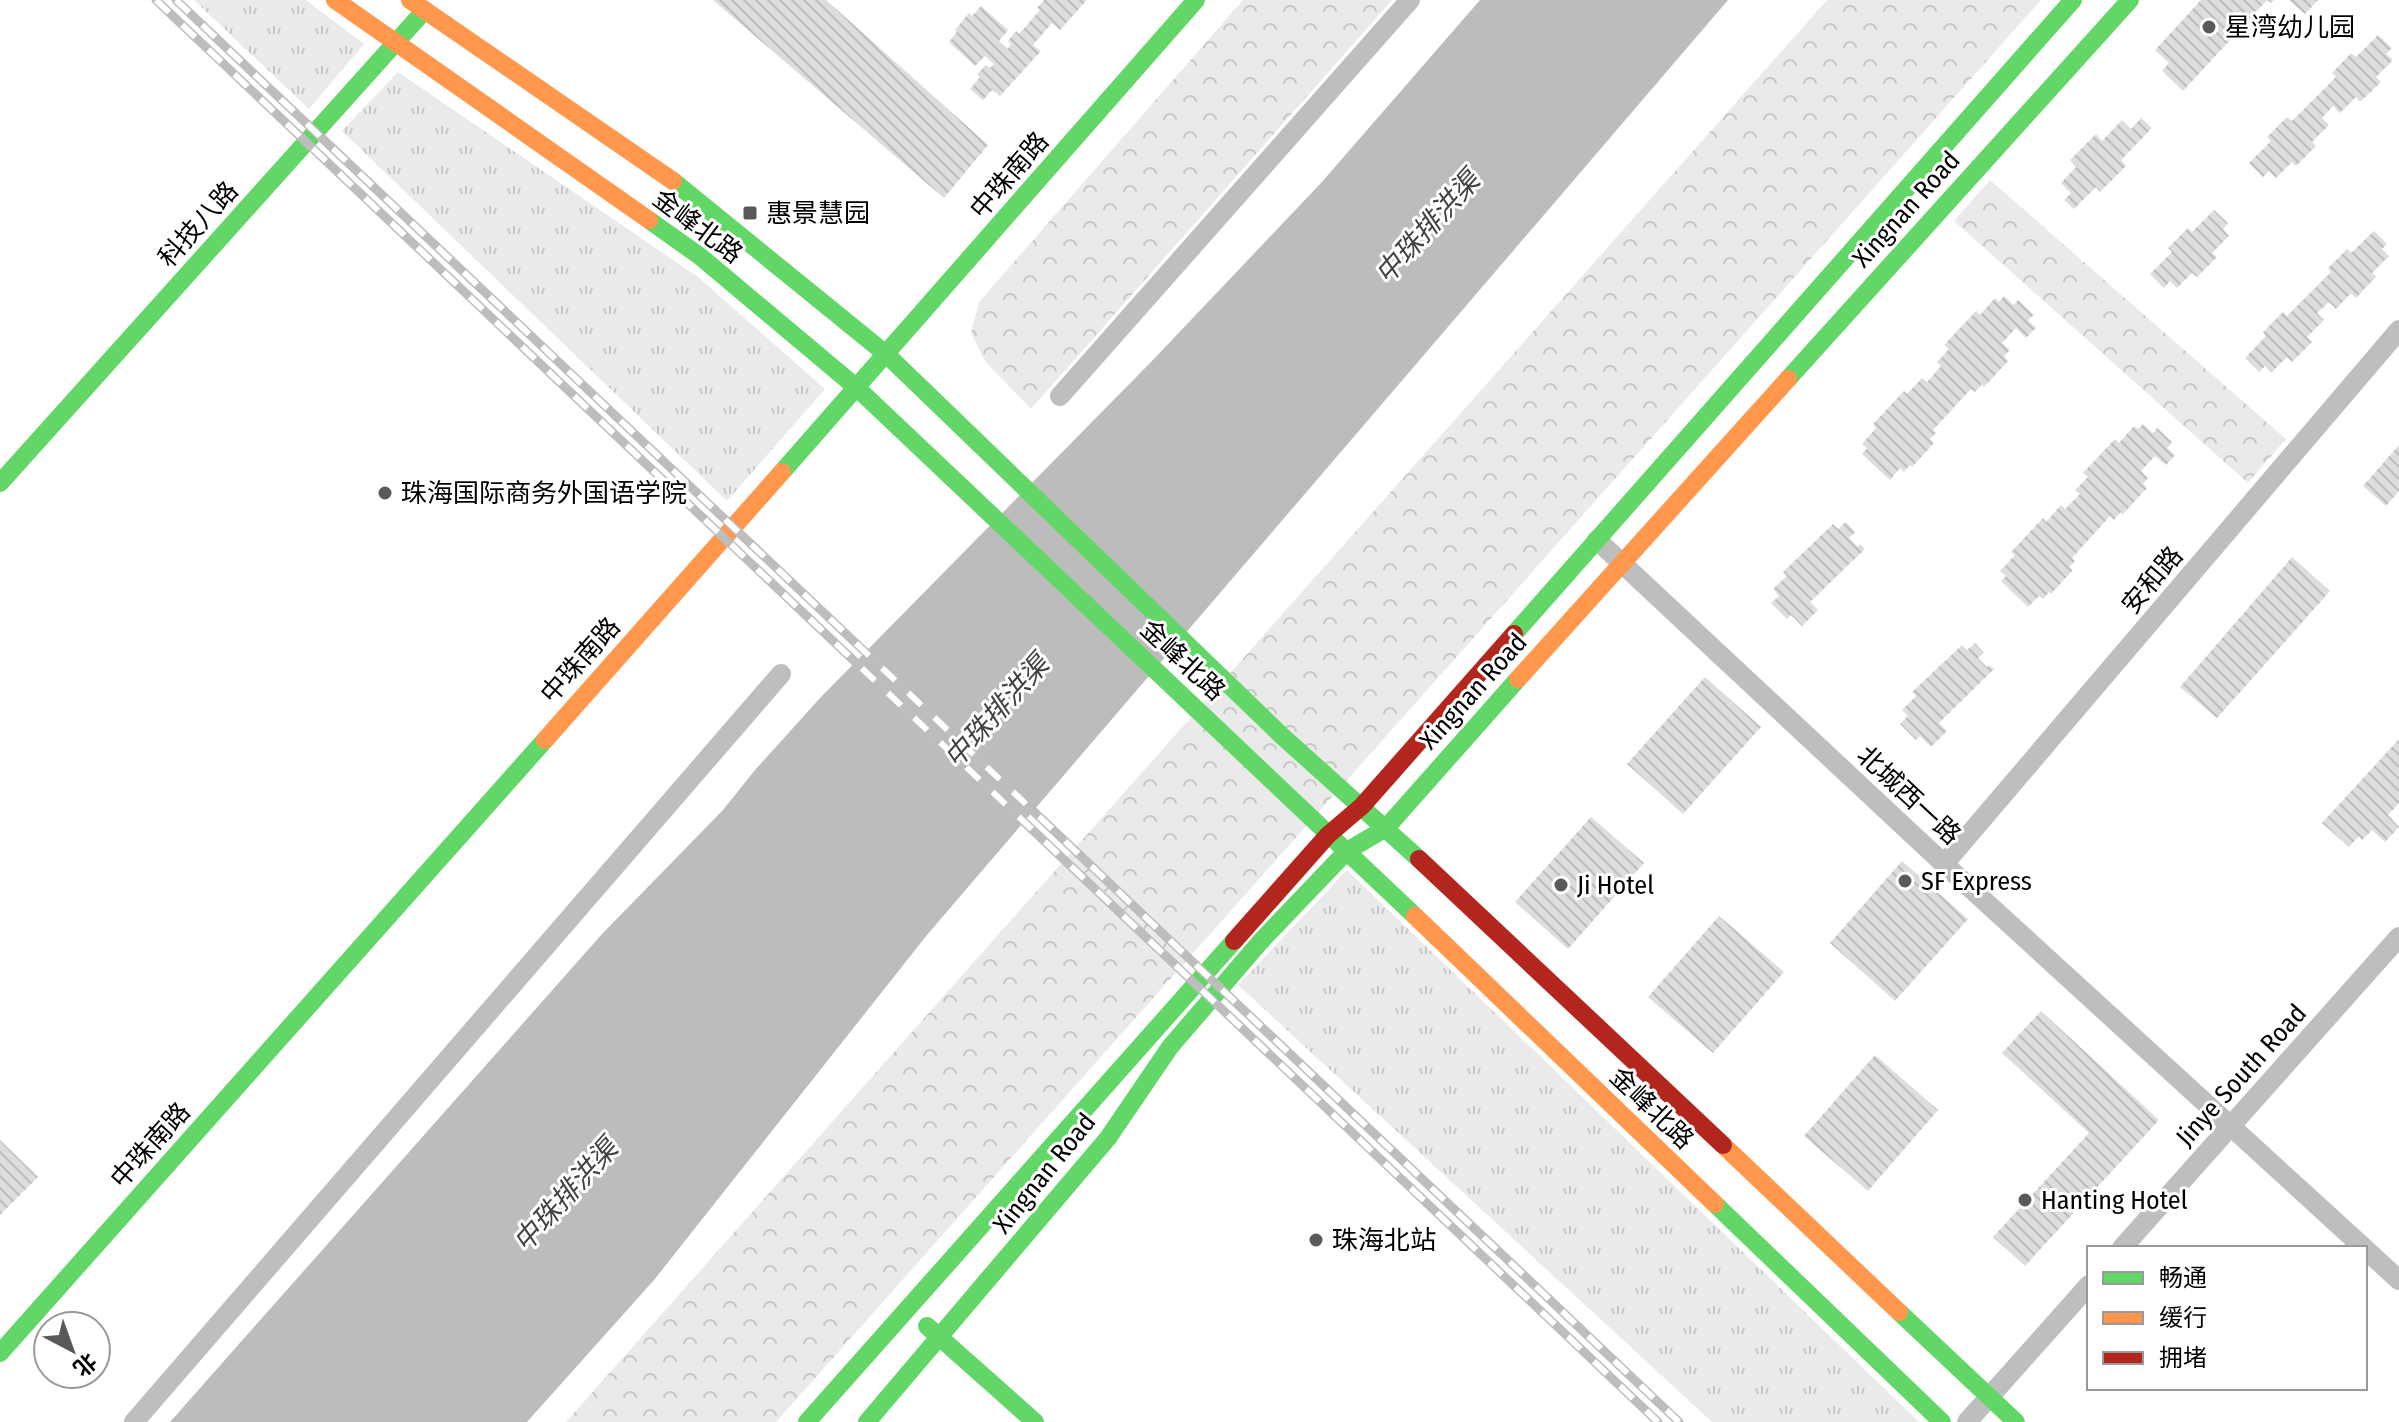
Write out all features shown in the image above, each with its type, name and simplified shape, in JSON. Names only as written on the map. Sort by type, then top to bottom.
[{"type":"street","name":"金峰北路","points":[[335,0],[701,257],[857,388],[1347,851],[1942,1422]]},
{"type":"street","name":"中珠南路","points":[[0,1353],[857,388],[1196,0]]},
{"type":"street","points":[[1060,396],[1410,0]]},
{"type":"street","name":"Xingnan Road","points":[[807,1422],[1328,835],[1362,806],[2073,0]]},
{"type":"street","name":"Xingnan Road","points":[[867,1422],[1108,1138],[1170,1047],[1261,941],[1347,851],[1386,828],[2130,0]]},
{"type":"street","name":"金峰北路","points":[[423,3],[669,178],[886,354],[1282,736],[1386,828],[2016,1422]]},
{"type":"street","name":"科技八路","points":[[0,483],[394,44],[423,3]]},
{"type":"street","name":"安和路","points":[[1944,864],[2399,330]]},
{"type":"street","name":"北城西一路","points":[[1597,540],[1944,864],[2362,1246]]},
{"type":"street","points":[[134,1422],[781,674]]},
{"type":"street","name":"Jinye South Road","points":[[2124,1246],[2399,937]]},
{"type":"street","name":"北城西一路","points":[[2367,1251],[2399,1280]]},
{"type":"street","points":[[1967,1422],[2087,1287]]},
{"type":"street","points":[[908,1309],[1035,1422]]},
{"type":"green space","points":[[194,0],[306,0],[364,44],[309,109]]},
{"type":"green space","points":[[1243,0],[1392,0],[1031,409],[985,361],[971,333],[979,302]]},
{"type":"green space","points":[[1827,0],[2041,0],[776,1422],[566,1422]]},
{"type":"green space","points":[[398,72],[698,277],[825,389],[727,501],[342,131]]},
{"type":"green space","points":[[1990,180],[2286,439],[2248,483],[1954,221]]},
{"type":"green space","points":[[1347,870],[1919,1422],[1712,1422],[1238,985]]},
{"type":"water","name":"中珠排洪渠","points":[[1480,0],[1728,0],[927,935],[654,1280],[527,1422],[170,1422],[602,934],[723,810],[821,697],[1152,361],[1321,183]]},
{"type":"building","points":[[713,0],[826,0],[988,145],[944,198]]},
{"type":"building","points":[[1044,0],[1087,0],[1060,30],[1052,23],[1033,45],[1041,51],[1000,96],[992,90],[983,100],[970,89],[980,77],[977,74],[986,65],[990,68],[994,64],[985,56],[975,66],[949,42],[957,32],[955,30],[969,13],[972,16],[981,6],[1008,30],[999,41],[1008,49],[1011,44],[1008,41],[1016,31],[1019,34],[1040,10],[1037,8]]},
{"type":"building","name":"星湾幼儿园","points":[[2201,0],[2267,0],[2183,91],[2162,71],[2169,63],[2155,50]]},
{"type":"building","name":"星湾幼儿园","points":[[2289,0],[2318,0],[2305,14]]},
{"type":"building","points":[[2378,35],[2392,48],[2386,54],[2393,60],[2376,77],[2381,82],[2360,102],[2356,97],[2340,113],[2333,106],[2322,118],[2329,125],[2312,142],[2316,146],[2296,166],[2292,162],[2276,178],[2269,171],[2263,177],[2249,163],[2271,141],[2267,137],[2287,117],[2292,121],[2336,77],[2332,73],[2351,53],[2356,57]]},
{"type":"building","points":[[2141,118],[2152,128],[2121,160],[2126,166],[2100,192],[2096,187],[2074,209],[2064,200],[2071,193],[2061,183],[2076,167],[2070,160],[2096,134],[2102,141],[2122,120],[2131,129]]},
{"type":"building","points":[[2214,210],[2228,223],[2223,229],[2229,236],[2212,253],[2217,257],[2197,277],[2192,273],[2177,288],[2170,281],[2164,288],[2150,274],[2172,252],[2168,248],[2188,228],[2192,232]]},
{"type":"building","points":[[2374,231],[2387,244],[2382,249],[2389,256],[2372,273],[2376,277],[2356,298],[2351,293],[2336,309],[2329,302],[2317,313],[2324,320],[2307,337],[2312,342],[2292,362],[2287,357],[2271,373],[2265,366],[2259,372],[2245,358],[2266,336],[2263,332],[2283,312],[2287,316],[2331,272],[2328,268],[2347,249],[2351,253]]},
{"type":"building","points":[[2004,296],[2014,305],[2018,300],[2034,315],[2028,320],[2036,328],[2026,338],[2016,328],[2002,343],[2010,350],[2004,356],[2008,361],[1984,387],[1982,384],[1975,392],[1971,389],[1933,430],[1936,433],[1930,439],[1934,443],[1912,467],[1910,465],[1904,472],[1900,468],[1890,480],[1862,454],[1867,448],[1862,444],[1876,428],[1873,424],[1904,391],[1907,394],[1922,378],[1927,382],[1941,366],[1937,362],[1949,349],[1944,345],[1976,311],[1980,315],[1995,298],[1999,302]]},
{"type":"building","points":[[2143,424],[2153,433],[2157,428],[2172,442],[2167,448],[2175,455],[2166,465],[2155,456],[2141,471],[2148,478],[2143,484],[2147,488],[2123,514],[2121,512],[2114,520],[2110,516],[2072,558],[2075,561],[2069,567],[2073,570],[2051,594],[2049,592],[2043,599],[2039,596],[2028,607],[2001,581],[2006,576],[2000,571],[2015,555],[2011,552],[2043,518],[2046,522],[2061,505],[2065,509],[2080,494],[2075,490],[2088,477],[2083,473],[2115,439],[2119,443],[2134,426],[2138,429]]},
{"type":"building","points":[[2399,445],[2399,491],[2386,506],[2363,486]]},
{"type":"building","points":[[1846,522],[1855,532],[1849,538],[1865,549],[1810,602],[1818,610],[1802,626],[1791,615],[1787,619],[1771,603],[1779,596],[1773,589],[1787,576],[1783,572],[1833,524],[1838,529]]},
{"type":"building","points":[[2292,557],[2330,591],[2217,718],[2180,687]]},
{"type":"building","points":[[1975,643],[1984,653],[1978,658],[1994,669],[1939,723],[1947,731],[1931,747],[1920,736],[1916,740],[1900,724],[1908,716],[1902,710],[1916,696],[1912,692],[1962,645],[1967,650]]},
{"type":"building","points":[[1705,677],[1761,727],[1683,814],[1627,764]]},
{"type":"building","points":[[2399,739],[2399,803],[2388,815],[2399,827],[2385,842],[2372,830],[2362,840],[2359,836],[2349,847],[2322,823]]},
{"type":"building","points":[[1591,817],[1644,863],[1568,949],[1515,902]]},
{"type":"building","points":[[1902,861],[1968,919],[1895,1001],[1830,943]]},
{"type":"building","points":[[1719,916],[1784,972],[1713,1053],[1648,997]]},
{"type":"building","points":[[2041,1011],[2159,1120],[2025,1266],[1993,1237],[2089,1133],[2002,1053]]},
{"type":"building","points":[[1875,1055],[1938,1110],[1868,1191],[1804,1136]]},
{"type":"building","points":[[0,1140],[38,1177],[0,1215]]},
{"type":"railway","points":[[156,0],[1658,1422]]},
{"type":"railway","points":[[176,0],[1679,1422]]},
{"type":"traffic: fast","points":[[782,472],[1196,0]]},
{"type":"traffic: fast","points":[[1514,634],[2073,0]]},
{"type":"traffic: fast","points":[[1788,379],[2130,0]]},
{"type":"traffic: fast","points":[[0,483],[425,10]]},
{"type":"traffic: fast","points":[[673,181],[886,354],[1282,736],[1419,859]]},
{"type":"traffic: fast","points":[[649,220],[701,257],[857,388],[1415,916]]},
{"type":"traffic: fast","points":[[867,1422],[1108,1138],[1170,1047],[1261,941],[1347,851],[1386,828],[1518,679]]},
{"type":"traffic: fast","points":[[0,1353],[545,740]]},
{"type":"traffic: fast","points":[[807,1422],[1234,941]]},
{"type":"traffic: fast","points":[[1715,1204],[1942,1422]]},
{"type":"traffic: fast","points":[[1899,1312],[2016,1422]]},
{"type":"traffic: fast","points":[[927,1326],[1035,1422]]},
{"type":"traffic: slow","points":[[335,0],[649,220]]},
{"type":"traffic: slow","points":[[410,0],[673,181]]},
{"type":"traffic: slow","points":[[1518,679],[1788,379]]},
{"type":"traffic: slow","points":[[545,740],[782,472]]},
{"type":"traffic: slow","points":[[1415,916],[1715,1204]]},
{"type":"traffic: slow","points":[[1723,1145],[1899,1312]]},
{"type":"traffic: jam","points":[[1234,941],[1328,835],[1362,806],[1514,634]]},
{"type":"traffic: jam","points":[[1419,859],[1723,1145]]},
{"type":"place","name":"星湾幼儿园","points":[[2209,27]]},
{"type":"place","name":"惠景慧园","points":[[750,213]]},
{"type":"place","name":"珠海国际商务外国语学院","points":[[385,493]]},
{"type":"place","name":"SF Express","points":[[1905,881]]},
{"type":"place","name":"Ji Hotel","points":[[1561,885]]},
{"type":"place","name":"Hanting Hotel","points":[[2025,1200]]},
{"type":"place","name":"珠海北站","points":[[1316,1240]]}]
